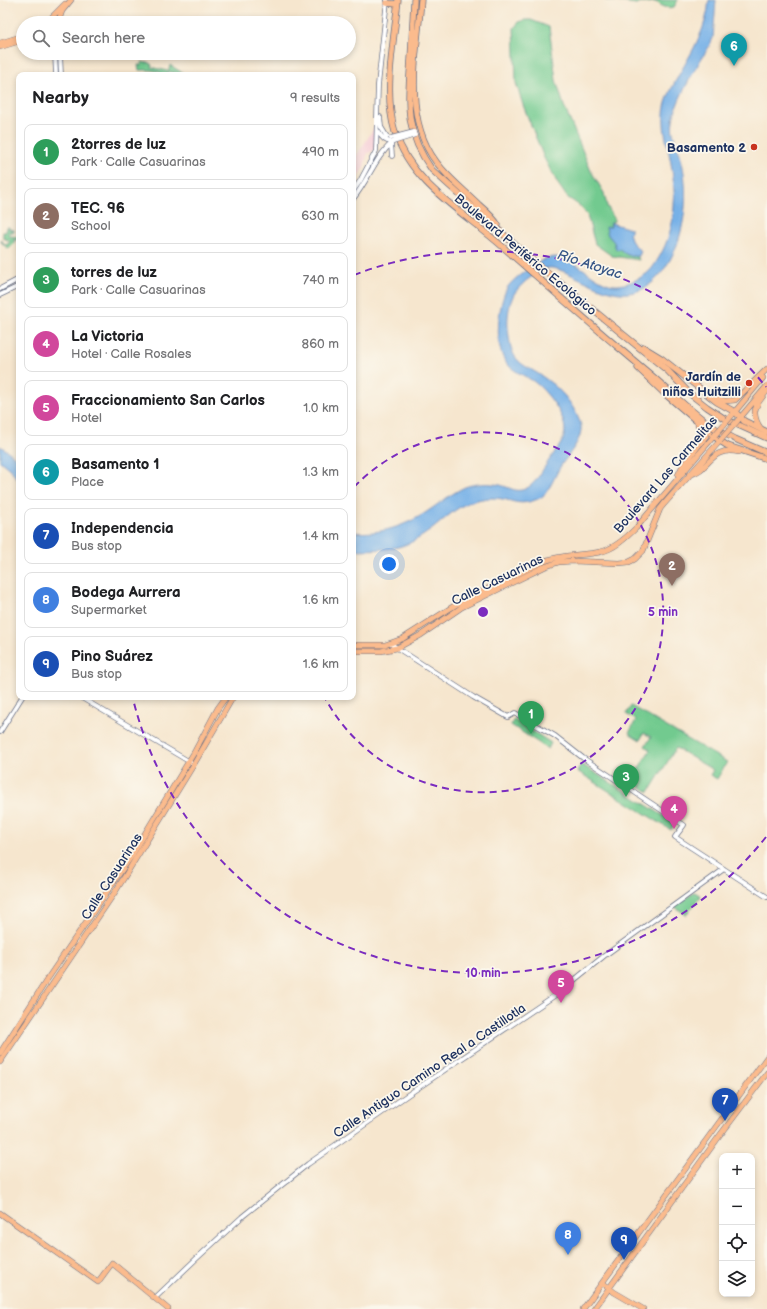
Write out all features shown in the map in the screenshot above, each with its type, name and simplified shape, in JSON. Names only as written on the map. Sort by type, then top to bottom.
[{"type":"highway","name":"Boulevard Periférico Ecológico","points":[[414,0],[408,106],[415,142],[432,170],[533,261],[668,370],[689,393],[725,419],[767,438]]},
{"type":"highway","points":[[421,0],[415,57],[414,98],[417,133],[440,167],[488,213],[497,223],[499,229]]},
{"type":"highway","points":[[388,2],[397,2]]},
{"type":"highway","name":"Boulevard Periférico Ecológico","points":[[397,2],[390,77],[392,119],[395,132],[404,154],[419,176],[711,426],[735,440],[767,453]]},
{"type":"highway","points":[[411,56],[419,30]]},
{"type":"highway","points":[[627,338],[661,358],[744,421],[764,430]]},
{"type":"highway","points":[[620,349],[664,393],[720,441],[728,446],[767,459]]},
{"type":"main road","points":[[53,16],[69,0]]},
{"type":"main road","points":[[61,16],[69,0]]},
{"type":"main road","points":[[0,43],[16,38]]},
{"type":"main road","points":[[0,47],[16,42]]},
{"type":"main road","points":[[692,383],[720,400],[732,401],[738,398],[767,370]]},
{"type":"main road","name":"Boulevard Las Carmelitas","points":[[452,606],[554,557],[600,552],[611,548],[623,540],[636,528],[767,374]]},
{"type":"main road","name":"Boulevard Las Carmelitas","points":[[720,441],[767,386]]},
{"type":"main road","points":[[764,430],[755,419],[755,409],[767,391]]},
{"type":"main road","points":[[674,483],[682,467],[706,436],[691,416]]},
{"type":"main road","name":"Calle Casuarinas","points":[[356,650],[381,651],[397,648],[421,635],[462,607],[510,582],[559,562],[573,561],[619,563],[635,560],[643,551],[660,509],[688,475],[720,441]]},
{"type":"main road","points":[[688,475],[695,473],[714,456],[724,450],[749,454]]},
{"type":"main road","points":[[573,561],[572,557],[576,554]]},
{"type":"main road","name":"Calle Casuarinas","points":[[356,645],[377,646],[391,644],[414,632],[452,606]]},
{"type":"main road","name":"Calle Casuarinas","points":[[0,1062],[117,889],[191,763],[224,700]]},
{"type":"main road","name":"Calle Casuarinas","points":[[0,1052],[48,978],[120,873],[231,700]]},
{"type":"main road","points":[[583,1309],[767,1058]]},
{"type":"main road","points":[[594,1309],[767,1073]]},
{"type":"main road","points":[[0,1213],[98,1282],[112,1263],[168,1309]]},
{"type":"main road","points":[[603,1283],[614,1292],[643,1309]]},
{"type":"street","points":[[356,191],[372,164],[375,153],[378,131],[378,85],[388,2]]},
{"type":"street","points":[[388,2],[382,48],[380,125],[390,141],[392,156]]},
{"type":"street","points":[[55,60],[56,72]]},
{"type":"street","points":[[60,60],[61,72]]},
{"type":"street","points":[[378,131],[381,137],[390,141]]},
{"type":"street","points":[[372,164],[380,156],[390,141],[417,133]]},
{"type":"street","points":[[377,140],[381,137]]},
{"type":"street","points":[[375,153],[380,156]]},
{"type":"street","points":[[0,289],[16,281]]},
{"type":"street","points":[[0,295],[16,287]]},
{"type":"street","points":[[391,644],[473,697],[508,717],[515,714],[555,736],[583,758],[667,812],[684,825],[676,837],[767,897]]},
{"type":"street","points":[[0,732],[20,700]]},
{"type":"street","points":[[85,700],[191,763]]},
{"type":"street","name":"Calle Antiguo Camino Real a Castillotla","points":[[155,1298],[243,1216],[303,1168],[557,994],[604,956],[724,868]]},
{"type":"shaded area","points":[[375,127],[375,150],[367,154],[364,167],[356,179],[356,156]]},
{"type":"green space","points":[[605,0],[678,0],[674,7],[669,8],[656,2],[636,4]]},
{"type":"green space","points":[[531,20],[549,27],[556,80],[564,106],[591,171],[604,193],[607,206],[615,220],[610,224],[611,227],[606,227],[608,235],[614,242],[616,249],[620,249],[628,255],[638,257],[639,260],[612,256],[595,244],[587,215],[580,206],[567,197],[544,158],[516,83],[514,28],[519,22]]},
{"type":"green space","points":[[142,62],[148,62],[152,65],[151,67],[168,71],[170,65],[181,72],[139,70],[138,65],[142,65]]},
{"type":"green space","points":[[7,227],[9,227],[9,229],[14,230],[14,232],[9,232],[9,236],[16,237],[16,240],[14,239],[14,243],[9,249],[1,242],[2,240],[2,242],[7,245],[10,241],[3,238],[3,232],[6,232]]},
{"type":"green space","points":[[631,706],[727,762],[717,779],[710,775],[713,770],[676,748],[649,792],[631,781],[650,750],[645,746],[651,737],[644,733],[640,740],[629,733],[636,720],[626,714]]},
{"type":"green space","points":[[514,719],[551,743],[548,749],[511,725]]},
{"type":"green space","points":[[581,764],[675,823],[671,830],[577,771]]},
{"type":"green space","points":[[695,892],[701,896],[686,915],[674,906]]},
{"type":"water","points":[[709,0],[716,0],[713,38],[682,93],[674,113],[672,125],[673,135],[680,153],[684,173],[685,205],[680,237],[666,266],[657,278],[646,287],[634,292],[623,293],[611,292],[565,272],[552,268],[546,268],[538,272],[523,284],[514,294],[511,302],[508,315],[508,328],[510,344],[514,355],[520,363],[543,377],[559,390],[572,407],[581,426],[580,434],[576,443],[559,468],[549,489],[542,497],[531,502],[519,503],[499,498],[492,498],[470,502],[450,514],[431,530],[402,546],[376,550],[356,550],[356,532],[382,531],[411,521],[465,487],[478,484],[487,484],[500,485],[516,490],[522,490],[529,487],[536,480],[560,445],[565,429],[564,422],[556,406],[538,385],[510,367],[505,361],[499,345],[498,335],[501,304],[509,285],[530,268],[545,259],[555,257],[572,262],[598,279],[614,285],[625,284],[636,280],[646,274],[654,266],[662,252],[671,228],[674,204],[673,178],[664,129],[665,108],[672,88],[702,29],[708,10]]},
{"type":"water","points":[[611,223],[631,229],[631,232],[629,233],[632,242],[641,251],[639,256],[629,255],[620,249],[616,249],[614,242],[608,235],[606,227],[611,227]]},
{"type":"water","points":[[0,446],[16,458],[16,478],[12,471],[0,461]]},
{"type":"place","name":"Basamento 1","points":[[734,66]]},
{"type":"place","name":"Basamento 2","points":[[754,147]]},
{"type":"place","name":"Jardín de niños Huitzilli","points":[[749,383]]},
{"type":"place","name":"TEC. 96","points":[[672,586]]},
{"type":"place","name":"2torres de luz","points":[[531,734]]},
{"type":"place","name":"torres de luz","points":[[626,797]]},
{"type":"place","name":"La Victoria","points":[[674,829]]},
{"type":"place","name":"Fraccionamiento San Carlos","points":[[561,1003]]},
{"type":"place","name":"Independencia","points":[[725,1121]]},
{"type":"place","name":"Bodega Aurrera","points":[[568,1255]]},
{"type":"place","name":"Pino Suárez","points":[[624,1260]]},
{"type":"water label","name":"Río Atoyac","points":[[590,264]]}]
